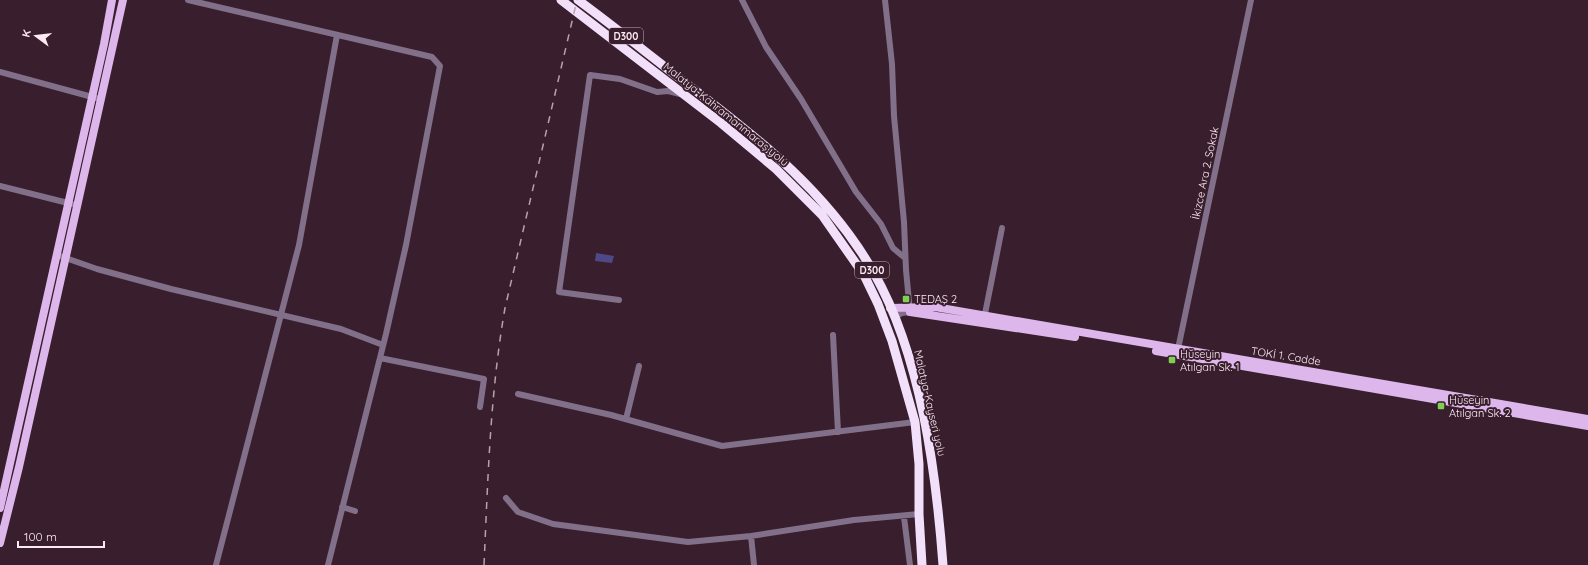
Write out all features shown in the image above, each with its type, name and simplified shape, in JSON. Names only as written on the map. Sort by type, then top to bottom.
[{"type":"highway","name":"Malatya-Kayseri yolu","points":[[578,0],[756,137],[830,208],[874,273],[894,317],[912,368],[924,420],[936,489],[943,565]]},
{"type":"highway","name":"Malatya-Kahramanmaraş yolu","points":[[562,1],[721,123],[776,169],[822,215],[864,275],[878,304],[892,341],[915,422],[919,464],[919,514],[922,565]]},
{"type":"main road","points":[[0,508],[93,97],[112,0]]},
{"type":"main road","points":[[0,543],[78,206],[123,0]]},
{"type":"main road","name":"TOKİ 1. Cadde","points":[[890,308],[910,309],[984,319],[1178,349],[1446,393],[1588,419]]},
{"type":"main road","name":"TOKİ 1. Cadde","points":[[984,319],[1588,426]]},
{"type":"street","points":[[188,0],[432,57],[440,66],[406,245],[380,358],[328,565]]},
{"type":"street","points":[[742,0],[766,47],[801,99],[856,192],[881,224],[893,248],[905,258]]},
{"type":"street","points":[[885,0],[892,64],[894,116],[904,222],[905,258],[910,309],[894,317]]},
{"type":"street","name":"İkizce Ara 2. Sokak","points":[[1178,349],[1251,0]]},
{"type":"street","points":[[216,565],[298,245],[337,35]]},
{"type":"street","points":[[0,72],[101,99]]},
{"type":"street","points":[[619,300],[559,292],[590,76],[620,79],[657,92],[668,91],[682,94]]},
{"type":"street","points":[[0,186],[78,206]]},
{"type":"street","points":[[984,319],[1002,228]]},
{"type":"street","points":[[57,255],[171,289],[340,329],[383,345]]},
{"type":"street","points":[[833,335],[838,432]]},
{"type":"street","points":[[380,358],[484,379],[480,407]]},
{"type":"street","points":[[626,419],[639,366]]},
{"type":"street","points":[[518,394],[626,419],[722,446],[915,422]]},
{"type":"street","points":[[506,498],[518,512],[553,524],[688,542],[751,536],[854,520],[904,517],[919,514]]},
{"type":"street","points":[[342,507],[355,511]]},
{"type":"street","points":[[904,517],[910,565]]},
{"type":"street","points":[[751,536],[754,565]]},
{"type":"shaded area","points":[[596,253],[614,256],[612,263],[595,261]]},
{"type":"railway","points":[[484,565],[488,468],[493,404],[505,308],[577,0]]},
{"type":"place","name":"TEDAŞ 2","points":[[906,299]]},
{"type":"place","name":"Hüseyin Atılgan Sk. 1","points":[[1172,360]]},
{"type":"place","name":"Hüseyin Atılgan Sk. 2","points":[[1441,406]]}]
